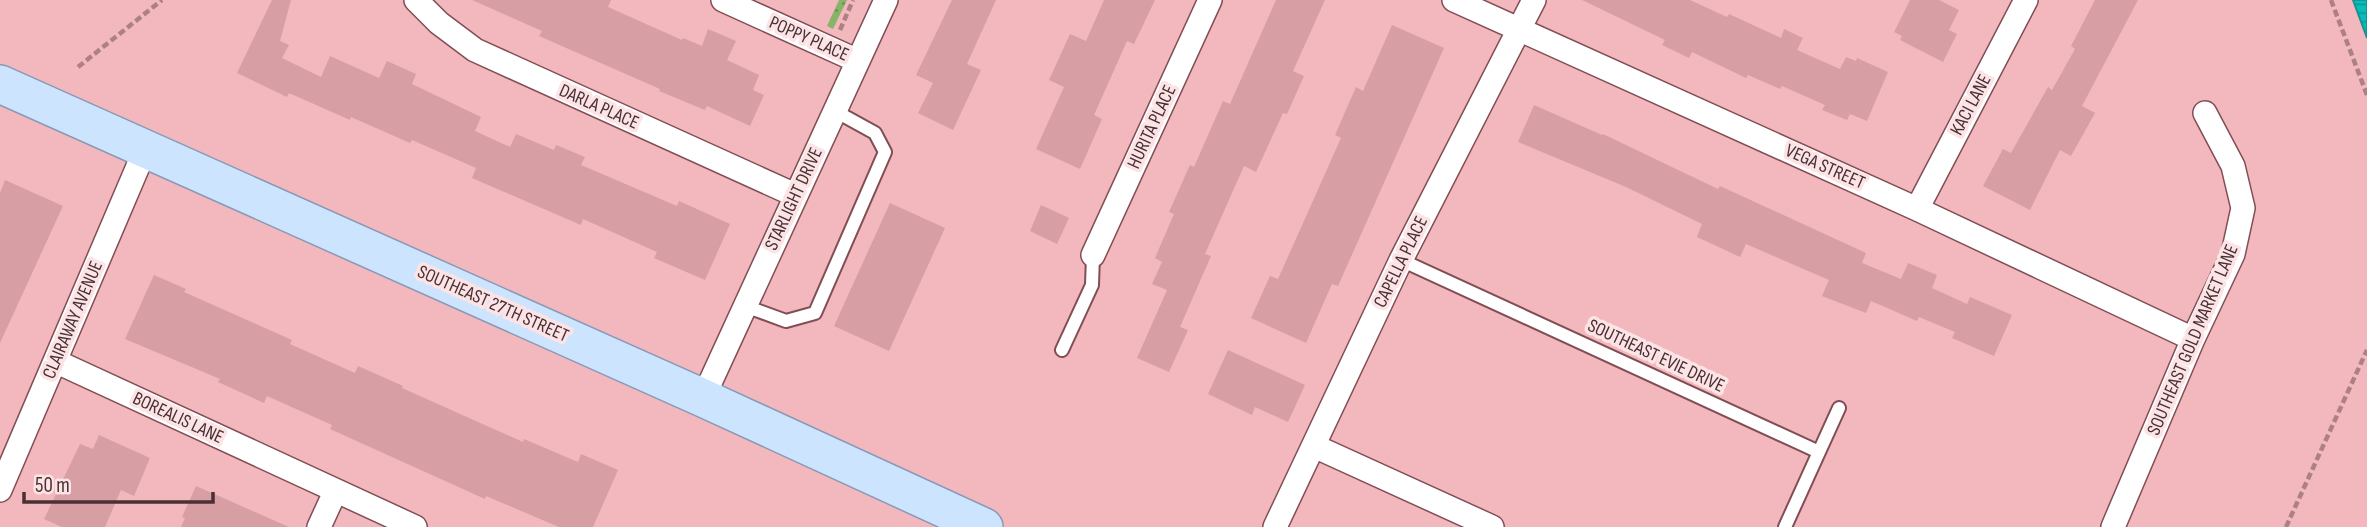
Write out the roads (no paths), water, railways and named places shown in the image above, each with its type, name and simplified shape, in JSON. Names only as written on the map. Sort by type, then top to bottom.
[{"type":"main road","name":"SOUTHEAST 27TH STREET","points":[[0,84],[703,398],[932,516],[984,527]]},
{"type":"street","name":"DARLA PLACE","points":[[416,0],[439,23],[475,50],[795,195]]},
{"type":"street","name":"POPPY PLACE","points":[[723,0],[858,61]]},
{"type":"street","name":"STARLIGHT DRIVE","points":[[703,398],[886,0]]},
{"type":"street","name":"HURITA PLACE","points":[[1093,255],[1210,0]]},
{"type":"street","name":"VEGA STREET","points":[[1454,0],[1917,209],[2193,339]]},
{"type":"street","name":"CAPELLA PLACE","points":[[1275,527],[1401,260],[1535,0]]},
{"type":"street","name":"KACI LANE","points":[[1917,209],[2026,0]]},
{"type":"street","name":"SOUTHEAST GOLD MARKET LANE","points":[[2113,527],[2193,339],[2233,254],[2243,208],[2233,166],[2205,113]]},
{"type":"street","name":"CLAIRAWAY AVENUE","points":[[0,490],[145,150]]},
{"type":"street","name":"BOREALIS LANE","points":[[55,361],[415,527]]},
{"type":"street","points":[[1314,446],[1492,527]]},
{"type":"street","points":[[319,527],[335,492]]},
{"type":"lane","points":[[745,306],[786,321],[815,313],[885,152],[875,133],[835,111]]},
{"type":"lane","points":[[1062,351],[1092,285],[1093,255]]},
{"type":"lane","name":"SOUTHEAST EVIE DRIVE","points":[[1401,260],[1819,452]]},
{"type":"lane","points":[[1785,527],[1839,408]]},
{"type":"water","points":[[2353,0],[2367,0],[2367,38]]}]
